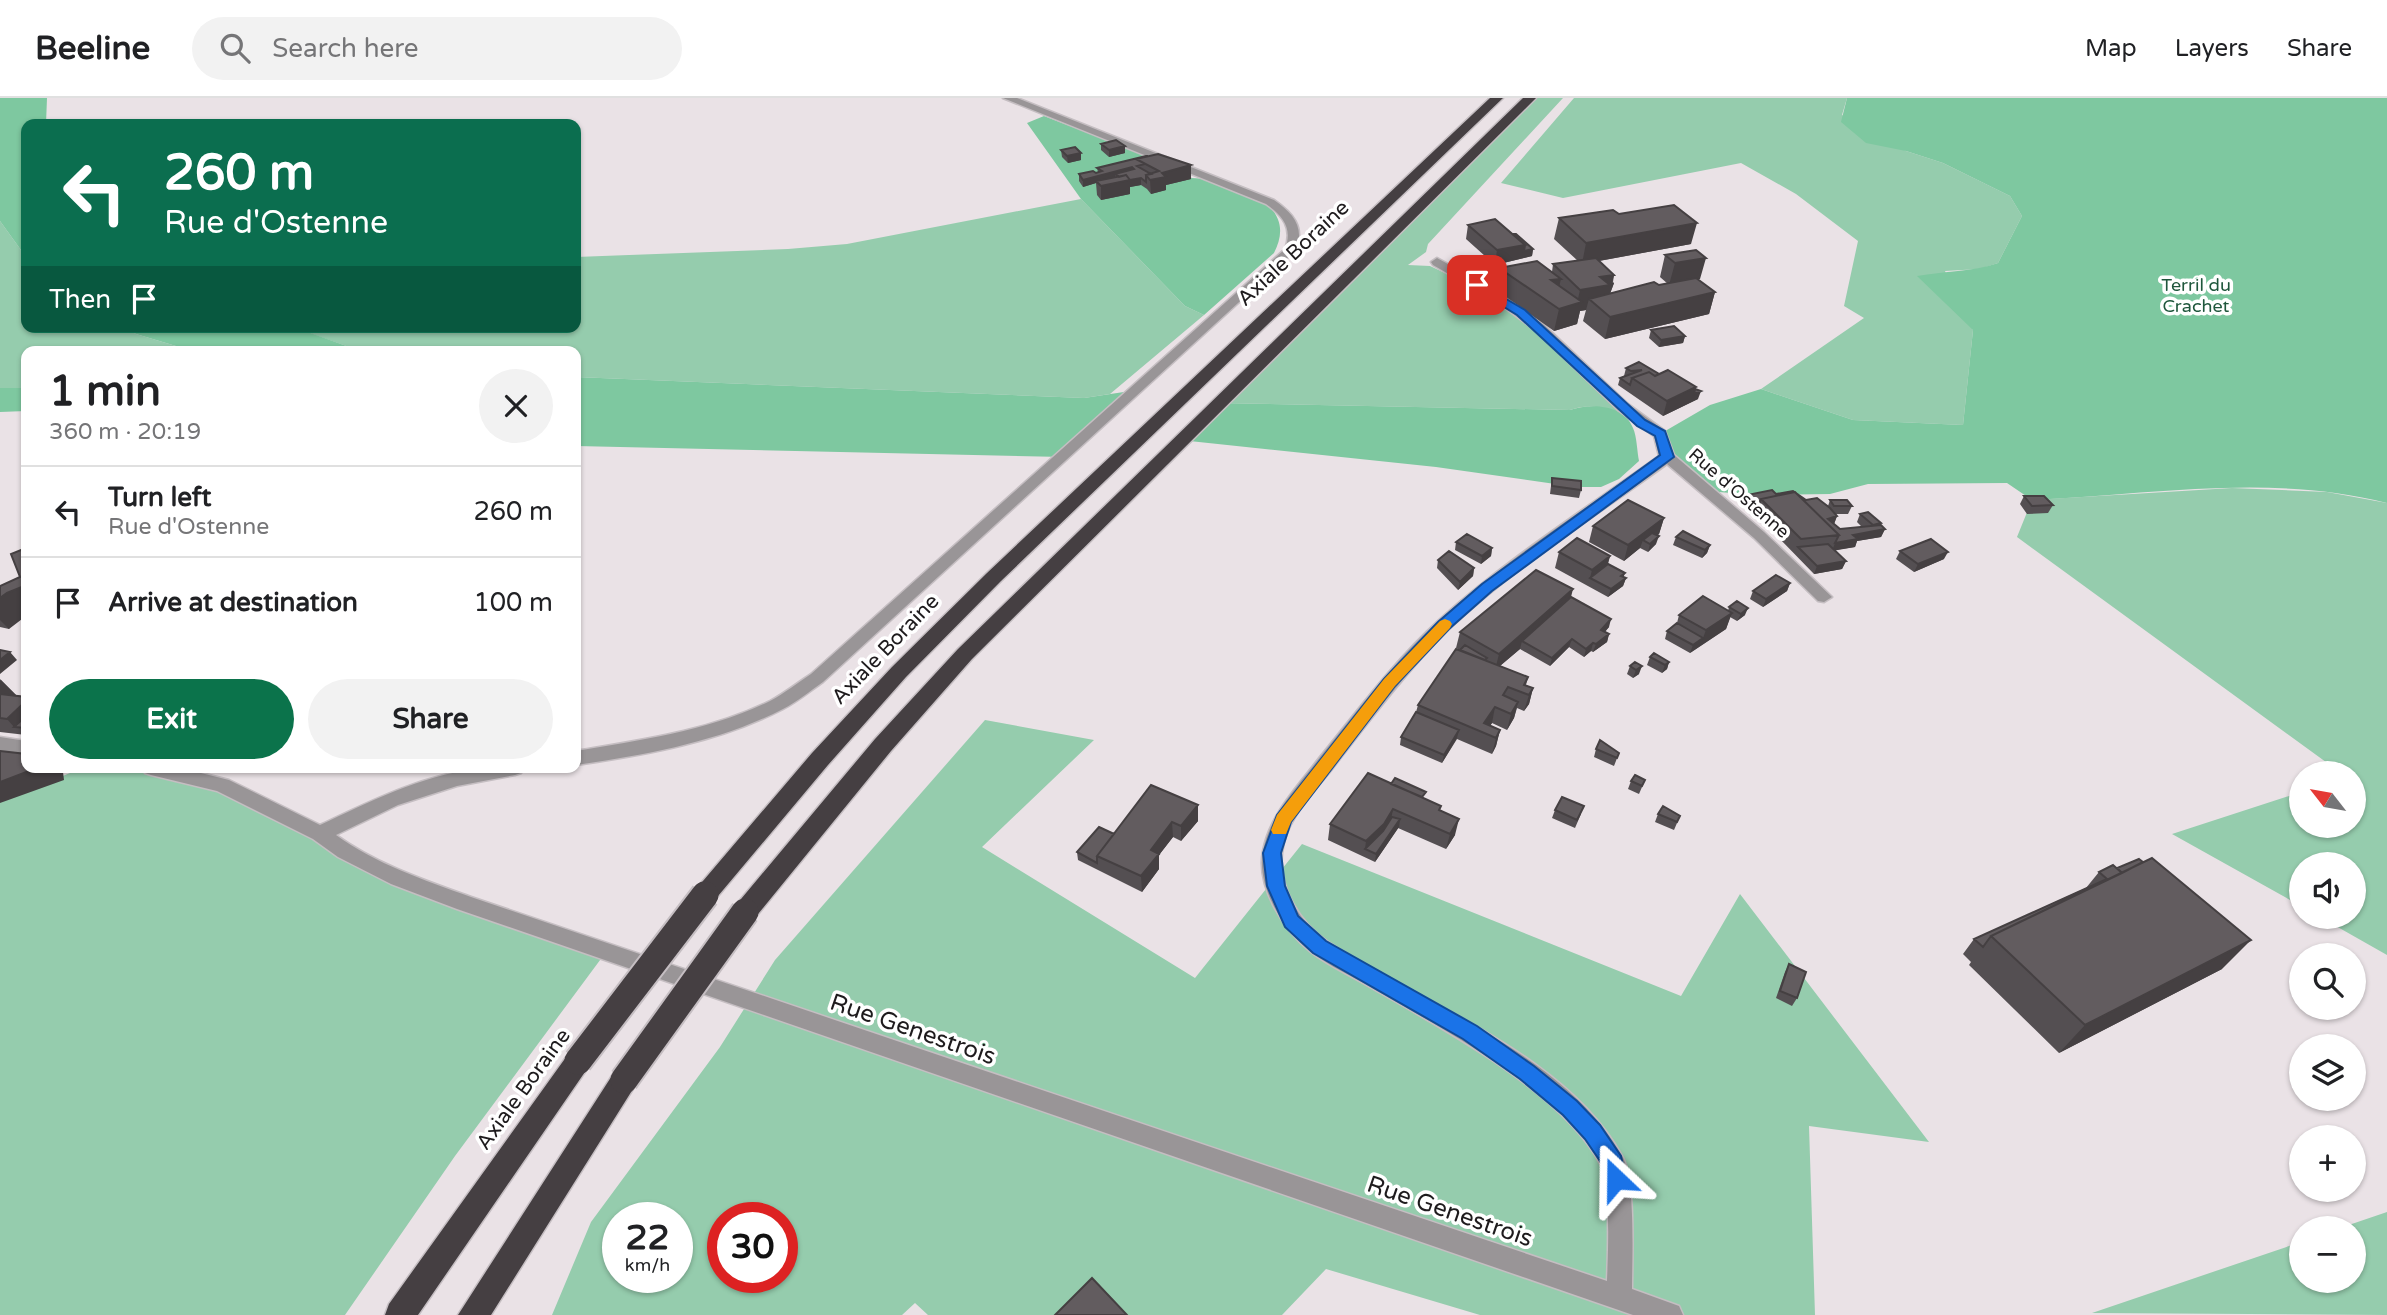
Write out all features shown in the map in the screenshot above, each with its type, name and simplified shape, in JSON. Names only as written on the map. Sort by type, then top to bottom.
[{"type":"highway","name":"Axiale Boraine","points":[[400,1315],[578,1060],[705,895],[820,759],[899,672],[1120,456],[1497,98]]},
{"type":"highway","points":[[473,1315],[624,1080],[746,912],[857,776],[965,654],[1157,462],[1530,98]]},
{"type":"street","points":[[581,757],[663,744],[729,726],[778,704],[817,678],[1281,260],[1296,237],[1294,224],[1284,211],[1270,202],[1008,98]]},
{"type":"street","name":"Rue d'Ostenne","points":[[1437,262],[1521,312],[1634,417],[1661,434],[1667,457],[1759,535],[1824,597]]},
{"type":"street","points":[[1619,1297],[1621,1230],[1614,1164],[1592,1132],[1570,1108],[1527,1073],[1470,1033],[1319,947],[1291,921],[1276,886],[1272,853],[1283,820],[1389,682],[1443,626],[1487,587],[1667,457]]},
{"type":"street","points":[[0,744],[21,747]]},
{"type":"street","name":"Rue Genestrois","points":[[171,773],[222,785],[320,834],[345,852],[398,878],[464,904],[1670,1315]]},
{"type":"street","points":[[320,834],[391,800],[457,779],[489,773]]},
{"type":"green space","points":[[0,98],[47,98],[46,119],[21,119],[21,250],[0,221]]},
{"type":"green space","points":[[1530,98],[1563,98],[1428,244],[1426,252],[1408,265],[1430,266],[1499,298],[1628,412],[1626,417],[1591,407],[1570,410],[1218,403]]},
{"type":"green space","points":[[1574,98],[1847,98],[1842,115],[1906,151],[1943,163],[2010,196],[2022,216],[1998,263],[1980,269],[1945,271],[1973,330],[1963,425],[1853,420],[1761,389],[1864,318],[1844,306],[1858,241],[1796,194],[1741,163],[1563,198],[1501,183]]},
{"type":"green space","name":"Terril du Crachet","points":[[1847,98],[2387,98],[2387,503],[2299,489],[2255,488],[2210,488],[2032,500],[2007,483],[1868,484],[1830,494],[1755,495],[1707,491],[1667,457],[1660,434],[1710,405],[1761,389],[1853,420],[1963,425],[1973,330],[1917,276],[1968,270],[1998,263],[2022,216],[2010,196],[1943,163],[1906,151],[1866,143],[1841,122]]},
{"type":"green space","points":[[1044,116],[1148,156],[1148,161],[1192,178],[1207,179],[1268,205],[1277,216],[1280,228],[1274,253],[1204,315],[1185,306],[1081,199],[1027,123]]},
{"type":"green space","points":[[1081,199],[1185,306],[1204,315],[1110,394],[1084,398],[581,377],[581,346],[346,346],[309,333],[581,333],[581,257],[788,249],[847,244]]},
{"type":"green space","points":[[0,221],[21,250],[21,333],[134,333],[176,346],[21,346],[21,388],[0,388]]},
{"type":"green space","points":[[311,333],[346,346],[176,346],[136,334]]},
{"type":"green space","points":[[581,377],[1084,398],[1137,390],[1064,457],[581,446]]},
{"type":"green space","points":[[0,388],[21,388],[21,411],[0,412]]},
{"type":"green space","points":[[1218,403],[1570,410],[1587,406],[1606,407],[1629,420],[1639,461],[1619,479],[1601,487],[1576,487],[1436,467],[1180,440]]},
{"type":"green space","points":[[2232,488],[2327,492],[2387,503],[2387,955],[2341,929],[2366,929],[2366,852],[2289,852],[2289,899],[2172,834],[2289,796],[2289,838],[2366,838],[2366,761],[2325,761],[2017,537],[2032,500]]},
{"type":"green space","points":[[985,720],[1094,740],[982,847],[1195,978],[1302,844],[1681,996],[1740,894],[1929,1142],[1809,1126],[1815,1315],[1480,1315],[1326,1269],[1282,1315],[928,1315],[915,1303],[902,1315],[552,1315],[591,1222],[602,1207],[602,1293],[693,1293],[693,1202],[606,1202],[720,1047],[775,960]]},
{"type":"green space","points":[[70,773],[172,773],[222,785],[345,852],[606,952],[455,1156],[345,1315],[0,1315],[0,802]]},
{"type":"green space","points":[[2387,1212],[2387,1315],[2092,1313],[2289,1246],[2289,1293],[2366,1293],[2366,1219]]},
{"type":"building","points":[[1116,140],[1125,146],[1109,150],[1101,144]]},
{"type":"building","points":[[1075,147],[1081,153],[1067,156],[1061,150]]},
{"type":"building","points":[[1158,154],[1191,165],[1162,173],[1166,177],[1150,180],[1146,175],[1159,171],[1136,159]]},
{"type":"building","points":[[1148,156],[1136,159],[1145,164],[1137,166],[1151,174],[1146,175],[1146,182],[1141,178],[1130,180],[1126,175],[1119,177],[1115,174],[1134,169],[1132,167],[1083,180],[1079,174],[1093,171],[1096,173],[1102,171],[1097,168]]},
{"type":"building","points":[[1126,175],[1130,180],[1101,186],[1096,181]]},
{"type":"building","points":[[1674,205],[1697,223],[1586,243],[1559,218],[1613,210],[1619,214]]},
{"type":"building","points":[[1495,219],[1525,245],[1497,250],[1468,225]]},
{"type":"building","points":[[1513,234],[1533,249],[1524,251],[1525,245]]},
{"type":"building","points":[[1696,250],[1706,258],[1675,263],[1665,255]]},
{"type":"building","points":[[1596,258],[1614,275],[1600,277],[1610,285],[1580,290],[1553,264]]},
{"type":"building","points":[[1537,261],[1561,279],[1551,280],[1582,302],[1559,309],[1499,268]]},
{"type":"building","points":[[1696,278],[1715,292],[1610,317],[1589,299],[1654,282],[1659,285]]},
{"type":"building","points":[[1674,326],[1685,336],[1661,340],[1651,330]]},
{"type":"building","points":[[1639,362],[1659,374],[1655,376],[1649,372],[1632,378],[1630,385],[1620,378],[1642,370],[1631,371],[1626,368]]},
{"type":"building","points":[[1668,370],[1696,387],[1667,401],[1632,378],[1649,372],[1655,376]]},
{"type":"building","points":[[1552,478],[1581,481],[1581,490],[1552,486]]},
{"type":"building","points":[[1772,490],[1776,494],[1795,492],[1761,499],[1758,506],[1747,495]]},
{"type":"building","points":[[1795,492],[1839,535],[1801,539],[1761,499]]},
{"type":"building","points":[[1796,493],[1806,500],[1817,498],[1830,508],[1837,516],[1828,519],[1840,529],[1881,525],[1885,529],[1853,535],[1858,539],[1835,543],[1839,535]]},
{"type":"building","points":[[2024,496],[2044,496],[2053,505],[2032,506]]},
{"type":"building","points":[[1628,500],[1664,518],[1628,545],[1593,526]]},
{"type":"building","points":[[1830,500],[1847,500],[1852,506],[1834,506]]},
{"type":"building","points":[[1868,512],[1881,523],[1873,525],[1860,514]]},
{"type":"building","points":[[1683,531],[1710,545],[1705,550],[1676,537]]},
{"type":"building","points":[[1652,533],[1659,536],[1650,544],[1643,540]]},
{"type":"building","points":[[1467,534],[1492,548],[1482,556],[1456,542]]},
{"type":"building","points":[[1577,538],[1610,556],[1592,570],[1559,552]]},
{"type":"building","points":[[1931,539],[1948,552],[1918,564],[1900,551]]},
{"type":"building","points":[[1828,544],[1846,561],[1817,566],[1798,547]]},
{"type":"building","points":[[21,550],[21,587],[0,598],[0,586],[20,577],[11,554]]},
{"type":"building","points":[[1449,551],[1474,568],[1460,582],[1438,560]]},
{"type":"building","points":[[1608,564],[1625,573],[1621,576],[1626,578],[1611,589],[1590,578]]},
{"type":"building","points":[[1536,570],[1573,589],[1499,654],[1460,632]]},
{"type":"building","points":[[1776,575],[1790,583],[1766,599],[1753,591]]},
{"type":"building","points":[[1703,596],[1732,613],[1706,630],[1679,615]]},
{"type":"building","points":[[1571,597],[1611,619],[1601,630],[1609,634],[1586,649],[1572,639],[1552,658],[1522,641]]},
{"type":"building","points":[[1737,601],[1748,608],[1741,614],[1729,607]]},
{"type":"building","points":[[1677,623],[1703,638],[1693,645],[1667,631]]},
{"type":"building","points":[[1465,645],[1487,658],[1485,660],[1460,650]]},
{"type":"building","points":[[1456,649],[1528,677],[1524,685],[1533,688],[1529,695],[1508,687],[1503,695],[1518,702],[1511,714],[1495,707],[1484,723],[1500,730],[1496,738],[1418,705]]},
{"type":"building","points":[[0,650],[10,652],[0,660]]},
{"type":"building","points":[[1654,653],[1669,662],[1665,665],[1650,657]]},
{"type":"building","points":[[1635,662],[1642,666],[1636,670],[1630,666]]},
{"type":"building","points":[[0,694],[21,696],[21,706],[7,719],[0,718]]},
{"type":"building","points":[[1416,712],[1459,730],[1444,755],[1401,737]]},
{"type":"building","points":[[1600,740],[1619,753],[1617,758],[1596,749]]},
{"type":"building","points":[[0,751],[21,753],[21,773],[24,773],[0,782]]},
{"type":"building","points":[[1368,773],[1441,806],[1439,810],[1459,819],[1450,834],[1393,809],[1384,824],[1366,841],[1330,824]]},
{"type":"building","points":[[1635,775],[1645,780],[1642,786],[1631,781]]},
{"type":"building","points":[[1395,778],[1426,792],[1422,797],[1391,784]]},
{"type":"building","points":[[1151,785],[1198,805],[1181,826],[1172,822],[1151,850],[1159,854],[1141,876],[1097,856]]},
{"type":"building","points":[[1562,797],[1584,806],[1577,820],[1555,810]]},
{"type":"building","points":[[1663,806],[1680,816],[1677,822],[1658,814]]},
{"type":"building","points":[[1392,817],[1400,819],[1376,854],[1365,849],[1383,831]]},
{"type":"building","points":[[1099,827],[1114,834],[1097,856],[1097,863],[1077,852]]},
{"type":"building","points":[[2152,858],[2251,940],[2085,1025],[1991,936]]},
{"type":"building","points":[[2139,859],[2143,862],[2122,873],[2117,868]]},
{"type":"building","points":[[2113,865],[2122,873],[1991,936],[1983,947],[1974,939],[2107,879],[2099,872]]},
{"type":"building","points":[[1789,964],[1806,972],[1797,998],[1780,991]]},
{"type":"building","points":[[1092,1278],[1127,1315],[1055,1315]]},
{"type":"slow traffic","points":[[1280,830],[1283,820],[1389,682],[1445,624]]},
{"type":"route","points":[[1477,285],[1521,312],[1641,423],[1661,434],[1667,457],[1487,587],[1443,626],[1389,682],[1283,820],[1272,853],[1276,886],[1291,921],[1319,947],[1470,1033],[1527,1073],[1570,1108],[1592,1132],[1614,1164],[1616,1179]]}]
